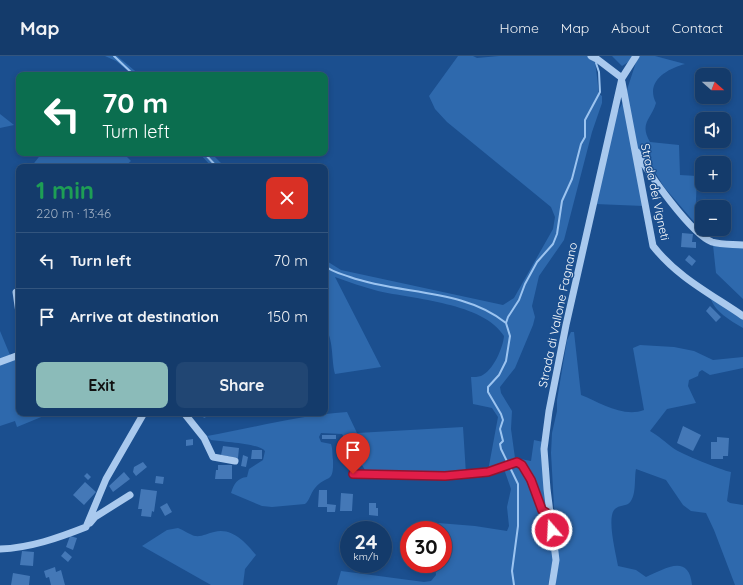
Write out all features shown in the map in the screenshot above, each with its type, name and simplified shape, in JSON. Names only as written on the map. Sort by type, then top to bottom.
[{"type":"street","points":[[591,56],[598,59],[622,78]]},
{"type":"street","name":"Strada di Vallone Fagnano","points":[[552,585],[556,560],[544,449],[549,411],[566,325],[622,78],[636,56]]},
{"type":"street","name":"Strada dei Vigneti","points":[[622,78],[633,145],[653,246],[665,261],[679,274],[743,316]]},
{"type":"street","points":[[633,145],[650,174],[669,200],[706,238],[713,242],[743,245]]},
{"type":"street","points":[[0,362],[16,356]]},
{"type":"street","points":[[86,528],[106,479],[142,416]]},
{"type":"street","points":[[186,416],[204,438],[213,457],[236,461]]},
{"type":"street","points":[[353,474],[445,476],[488,472],[502,465],[517,462],[522,465],[531,480],[542,510],[550,515]]},
{"type":"street","points":[[0,549],[16,549],[86,528],[95,517],[130,495]]},
{"type":"shaded area","points":[[105,56],[117,56],[136,72],[129,72],[116,61]]},
{"type":"shaded area","points":[[458,56],[473,56],[477,58],[499,56],[588,56],[595,60],[599,94],[602,96],[602,103],[592,132],[564,240],[539,276],[532,306],[535,317],[533,325],[515,368],[500,387],[501,393],[512,411],[511,429],[515,458],[531,461],[534,440],[543,442],[547,510],[540,500],[531,475],[524,462],[488,471],[498,417],[492,408],[473,404],[471,377],[480,376],[490,369],[497,359],[502,347],[504,336],[494,325],[481,316],[465,309],[447,304],[378,291],[335,277],[381,367],[335,374],[328,332],[328,262],[341,270],[503,305],[514,298],[553,229],[555,217],[551,207],[447,122],[435,109],[429,96]]},
{"type":"shaded area","points":[[612,56],[633,56],[630,61],[622,66]]},
{"type":"shaded area","points":[[638,56],[655,56],[685,64],[671,69],[656,82],[653,88],[653,95],[656,103],[647,122],[646,130],[650,142],[679,145],[680,175],[695,176],[695,192],[696,192],[695,223],[664,187],[650,164],[643,165],[634,155],[644,206],[595,204],[617,113],[623,102]]},
{"type":"shaded area","points":[[0,114],[14,125],[0,128]]},
{"type":"shaded area","points":[[40,156],[126,156],[131,161],[128,164],[33,164]]},
{"type":"shaded area","points":[[202,156],[214,156],[222,164],[209,164]]},
{"type":"shaded area","points":[[713,245],[743,247],[743,299],[716,273]]},
{"type":"shaded area","points":[[710,296],[743,319],[743,328],[728,319],[719,311],[712,302]]},
{"type":"shaded area","points":[[0,331],[10,355],[0,359]]},
{"type":"shaded area","points":[[571,332],[574,332],[581,395],[620,411],[636,412],[644,410],[633,348],[640,345],[674,347],[694,351],[713,360],[743,357],[743,368],[710,375],[702,370],[699,372],[698,376],[689,380],[688,386],[696,403],[667,409],[650,431],[677,451],[701,462],[731,472],[727,501],[730,503],[743,505],[743,585],[735,585],[706,513],[691,511],[683,505],[666,480],[636,469],[634,493],[631,501],[628,504],[615,509],[612,515],[611,521],[618,566],[636,570],[646,577],[667,568],[681,566],[686,569],[690,575],[692,585],[556,585],[556,542],[551,453],[552,433],[557,411],[557,400],[567,340]]},
{"type":"shaded area","points":[[16,358],[16,416],[44,416],[17,427],[15,421],[0,426],[0,364]]},
{"type":"shaded area","points":[[347,412],[357,433],[463,427],[466,474],[367,473],[342,434],[321,433],[319,437],[321,442],[331,444],[332,446],[332,473],[329,478],[315,488],[305,504],[272,507],[262,506],[231,493],[236,482],[247,477],[249,469],[263,460],[265,451],[255,446],[211,440],[207,436],[294,419],[328,416],[329,414]]},
{"type":"shaded area","points":[[514,466],[522,471],[541,516],[550,528],[554,556],[548,585],[337,585],[340,573],[356,573],[424,582],[431,581],[436,573],[452,573],[452,524],[507,531],[509,526],[507,507],[511,489],[504,469]]},
{"type":"shaded area","points":[[178,528],[195,536],[212,532],[227,532],[243,541],[256,555],[245,569],[243,585],[211,585],[142,546],[167,530]]},
{"type":"building","points":[[682,233],[693,234],[692,242],[696,242],[696,248],[681,247]]},
{"type":"building","points":[[689,255],[696,261],[692,266],[685,260]]},
{"type":"building","points":[[710,306],[721,317],[716,322],[706,311]]},
{"type":"building","points":[[683,426],[701,435],[693,451],[677,443]]},
{"type":"building","points":[[322,435],[336,435],[336,439],[322,439]]},
{"type":"building","points":[[717,437],[729,438],[728,456],[723,456],[723,459],[711,459],[711,442],[717,442]]},
{"type":"building","points":[[193,439],[193,445],[186,446],[186,440]]},
{"type":"building","points":[[223,446],[239,448],[238,458],[221,455]]},
{"type":"building","points":[[252,450],[262,450],[262,459],[251,459]]},
{"type":"building","points":[[243,455],[248,457],[246,467],[241,466]]},
{"type":"building","points":[[143,462],[147,467],[136,476],[133,472],[134,467]]},
{"type":"building","points":[[218,465],[232,465],[232,479],[215,479]]},
{"type":"building","points":[[124,472],[130,479],[113,492],[109,486]]},
{"type":"building","points":[[87,473],[91,477],[88,480],[84,476]]},
{"type":"building","points":[[156,476],[164,477],[163,484],[155,483]]},
{"type":"building","points":[[85,482],[96,492],[84,505],[73,495]]},
{"type":"building","points":[[141,489],[157,491],[154,512],[152,511],[151,517],[141,516],[142,509],[138,509]]},
{"type":"building","points":[[319,490],[327,490],[327,504],[336,505],[335,512],[327,512],[327,507],[318,507]]},
{"type":"building","points":[[341,493],[353,494],[352,511],[340,511]]},
{"type":"building","points":[[167,503],[172,512],[165,516],[160,507]]},
{"type":"building","points":[[369,503],[376,503],[376,508],[378,508],[378,516],[369,515]]},
{"type":"building","points":[[70,536],[77,538],[73,550],[66,547]]},
{"type":"building","points":[[22,551],[34,552],[33,566],[20,565]]},
{"type":"building","points":[[65,551],[72,557],[68,562],[61,556]]},
{"type":"building","points":[[55,567],[56,572],[61,570],[65,585],[51,585],[49,577],[46,578],[44,571]]},
{"type":"building","points":[[13,573],[30,576],[29,585],[11,585]]},
{"type":"waterway","points":[[114,56],[131,72]]},
{"type":"waterway","points":[[514,585],[512,571],[518,526],[518,484],[501,449],[500,444],[503,441],[500,429],[503,420],[488,392],[488,387],[499,375],[506,361],[510,336],[506,323],[508,317],[519,300],[525,284],[537,262],[553,244],[557,234],[562,201],[572,179],[581,144],[585,137],[585,120],[600,92],[599,72],[596,63]]},
{"type":"waterway","points":[[207,156],[214,164]]},
{"type":"waterway","points":[[328,268],[337,273],[369,283],[451,298],[471,304],[489,312],[506,323]]},
{"type":"route","points":[[353,474],[445,476],[488,472],[502,465],[517,462],[522,465],[531,480],[542,510],[550,515],[552,530]]}]
